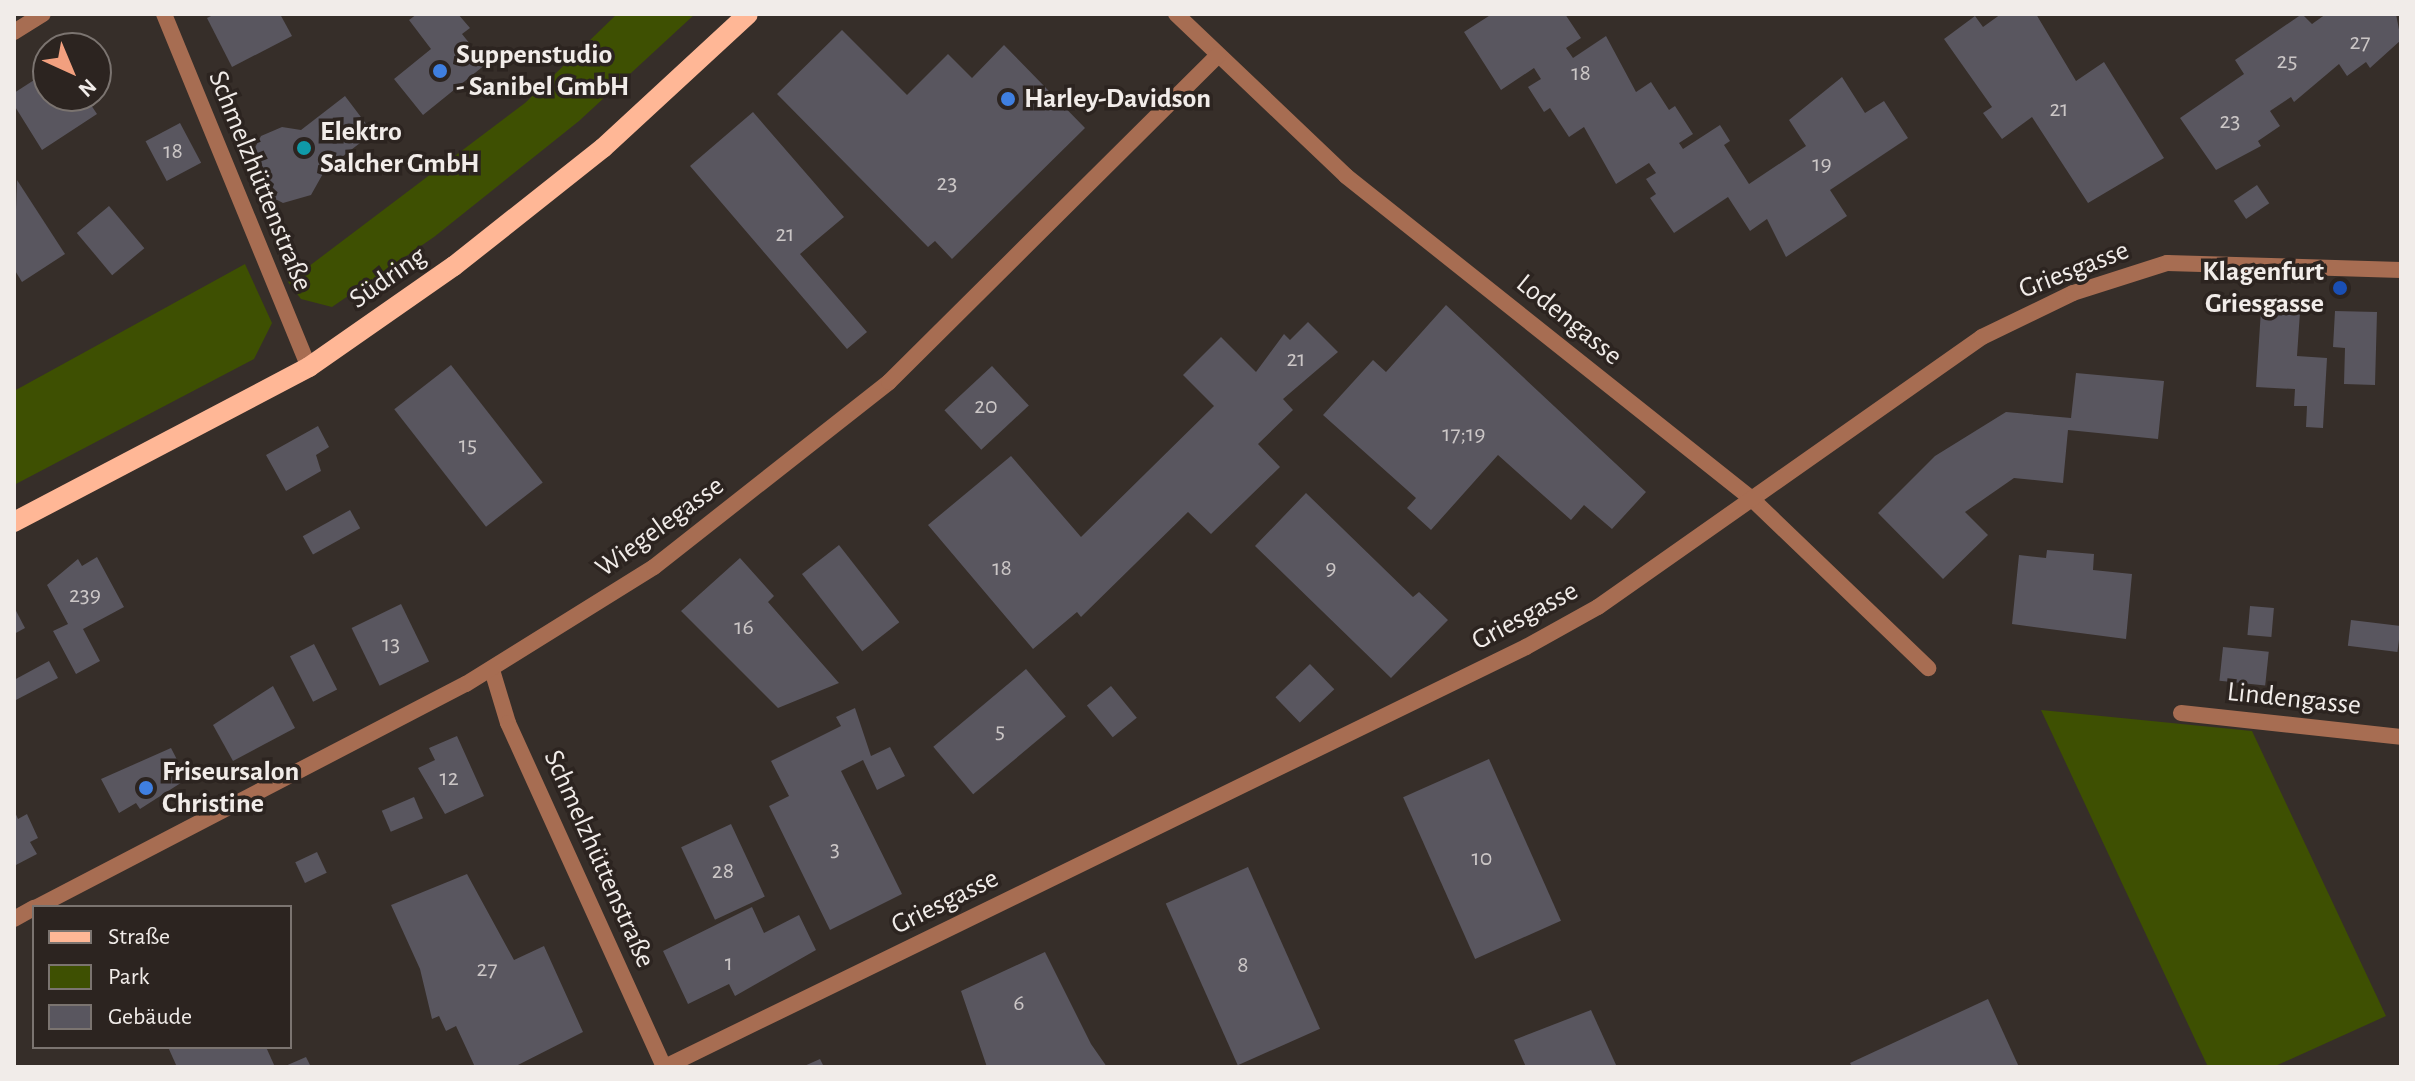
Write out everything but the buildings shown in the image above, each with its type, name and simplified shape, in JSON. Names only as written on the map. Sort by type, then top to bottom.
[{"type":"main road","name":"Südring","points":[[14,522],[309,367],[454,266],[603,148],[748,14]]},
{"type":"street","points":[[14,32],[43,14]]},
{"type":"street","name":"Schmelzhüttenstraße","points":[[164,14],[309,367]]},
{"type":"street","name":"Lodengasse","points":[[1176,14],[1346,176],[1753,500],[1928,668]]},
{"type":"street","name":"Wiegelegasse","points":[[41,905],[492,670],[654,567],[845,419],[1218,55]]},
{"type":"street","name":"Griesgasse","points":[[665,1067],[1422,701],[1598,607],[1982,337],[2073,293],[2167,263],[2401,270]]},
{"type":"street","name":"Schmelzhüttenstraße","points":[[492,670],[508,723],[665,1067]]},
{"type":"street","name":"Lindengasse","points":[[2181,713],[2401,737]]},
{"type":"street","name":"Wiegelegasse","points":[[14,919],[32,910]]},
{"type":"green space","points":[[617,14],[695,14],[579,121],[434,237],[332,307],[301,299],[288,282],[525,103]]},
{"type":"green space","points":[[245,264],[272,323],[254,359],[14,485],[14,391]]},
{"type":"green space","points":[[2041,710],[2252,731],[2386,1016],[2273,1067],[2208,1067]]},
{"type":"place","name":"Suppenstudio - Sanibel GmbH","points":[[440,71]]},
{"type":"place","name":"Harley-Davidson","points":[[1008,99]]},
{"type":"place","name":"Elektro Salcher GmbH","points":[[304,148]]},
{"type":"place","name":"Klagenfurt Griesgasse","points":[[2340,288]]},
{"type":"place","name":"Friseursalon Christine","points":[[146,788]]}]
